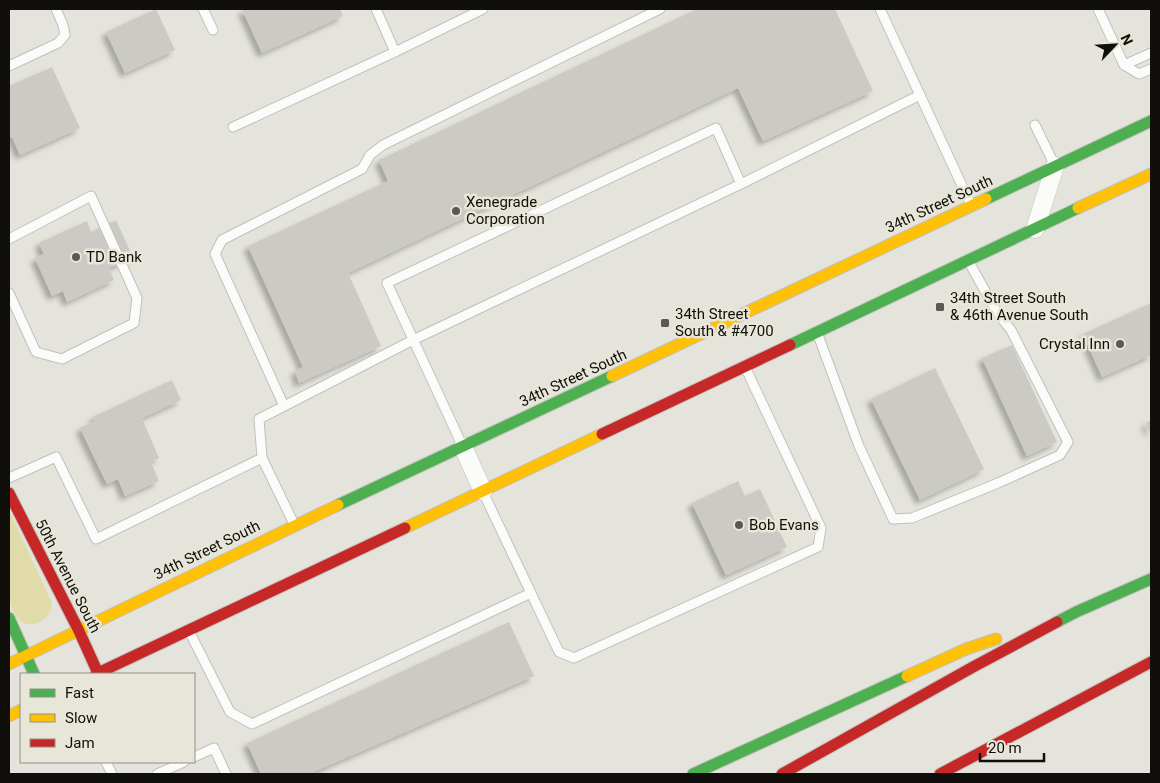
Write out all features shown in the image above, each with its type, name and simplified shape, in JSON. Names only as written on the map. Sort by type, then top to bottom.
[{"type":"main road","name":"34th Street South","points":[[9,664],[294,525],[463,447],[1151,121]]},
{"type":"main road","points":[[99,673],[1151,174]]},
{"type":"main road","name":"50th Avenue South","points":[[9,493],[78,629],[97,673]]},
{"type":"main road","points":[[782,774],[973,667],[1076,612],[1151,578]]},
{"type":"main road","points":[[693,774],[966,649],[1076,612]]},
{"type":"main road","points":[[9,618],[34,673]]},
{"type":"main road","points":[[940,774],[1151,662]]},
{"type":"street","points":[[1035,229],[1055,166]]},
{"type":"street","points":[[463,447],[483,491]]},
{"type":"lane","points":[[9,66],[58,43],[65,35],[56,9]]},
{"type":"lane","points":[[203,9],[213,30]]},
{"type":"lane","points":[[376,9],[396,52]]},
{"type":"lane","points":[[233,127],[396,52],[483,9]]},
{"type":"lane","points":[[284,406],[214,254],[222,240],[362,169],[370,155],[383,145],[660,9]]},
{"type":"lane","points":[[880,9],[971,206]]},
{"type":"lane","points":[[1098,9],[1124,65],[1139,74],[1151,68]]},
{"type":"lane","points":[[1124,65],[1151,53]]},
{"type":"lane","points":[[294,525],[262,458],[259,419],[414,340],[741,184],[920,95]]},
{"type":"lane","points":[[1036,125],[1055,166]]},
{"type":"lane","points":[[463,447],[387,283],[716,128],[741,184]]},
{"type":"lane","points":[[9,239],[91,196],[137,298],[134,323],[62,359],[36,352],[9,294]]},
{"type":"lane","points":[[817,332],[859,446],[893,519],[912,518],[1060,455],[1068,442],[1011,330],[998,314],[968,261]]},
{"type":"lane","points":[[483,491],[559,652],[574,658],[818,547],[822,528],[744,367]]},
{"type":"lane","points":[[9,478],[56,457],[96,539],[262,458]]},
{"type":"lane","points":[[189,630],[230,712],[252,724],[531,593]]},
{"type":"lane","points":[[195,757],[214,748],[226,774]]},
{"type":"lane","points":[[157,774],[182,763]]},
{"type":"shaded area","points":[[9,510],[52,603],[49,613],[38,623],[27,624],[22,622],[14,611],[9,599]]},
{"type":"building","points":[[156,9],[175,50],[125,73],[106,32]]},
{"type":"building","points":[[242,9],[340,9],[343,16],[262,53]]},
{"type":"building","points":[[697,9],[835,9],[873,91],[763,141],[738,88],[348,273],[381,346],[299,383],[295,371],[303,367],[248,246],[388,181],[379,160]]},
{"type":"building","points":[[52,67],[80,128],[20,155],[12,137],[9,138],[9,86]]},
{"type":"building","points":[[116,220],[133,257],[109,268],[114,280],[67,302],[63,291],[52,296],[35,258],[44,254],[39,243],[87,221],[91,232]]},
{"type":"building","name":"Crystal Inn","points":[[1151,303],[1151,355],[1102,377],[1083,334]]},
{"type":"building","points":[[1012,345],[1057,442],[1027,456],[982,358]]},
{"type":"building","points":[[935,368],[984,469],[920,500],[871,399]]},
{"type":"building","points":[[172,380],[181,400],[142,418],[159,458],[151,462],[159,481],[125,496],[118,479],[107,484],[80,428],[95,421],[93,417]]},
{"type":"building","points":[[1151,420],[1151,435],[1146,423]]},
{"type":"building","name":"Bob Evans","points":[[738,481],[745,496],[760,489],[787,547],[726,575],[692,503]]},
{"type":"building","points":[[509,622],[534,676],[309,774],[261,774],[247,743]]},
{"type":"traffic: fast","points":[[986,199],[1151,121]]},
{"type":"traffic: fast","points":[[790,345],[1078,208]]},
{"type":"traffic: fast","points":[[338,505],[612,376]]},
{"type":"traffic: fast","points":[[1057,622],[1151,579]]},
{"type":"traffic: fast","points":[[9,618],[34,673]]},
{"type":"traffic: fast","points":[[693,774],[907,676]]},
{"type":"traffic: slow","points":[[1078,208],[1151,174]]},
{"type":"traffic: slow","points":[[612,376],[986,199]]},
{"type":"traffic: slow","points":[[405,528],[602,434]]},
{"type":"traffic: slow","points":[[9,664],[338,505]]},
{"type":"traffic: slow","points":[[907,676],[966,649],[996,639]]},
{"type":"traffic: slow","points":[[9,716],[20,710]]},
{"type":"traffic: jam","points":[[602,434],[790,345]]},
{"type":"traffic: jam","points":[[9,493],[78,629],[98,673]]},
{"type":"traffic: jam","points":[[98,673],[405,528]]},
{"type":"traffic: jam","points":[[782,774],[1057,622]]},
{"type":"traffic: jam","points":[[940,774],[1151,662]]},
{"type":"place","name":"Xenegrade Corporation","points":[[456,211]]},
{"type":"place","name":"TD Bank","points":[[76,257]]},
{"type":"place","name":"34th Street South & 46th Avenue South","points":[[940,307]]},
{"type":"place","name":"34th Street South & #4700","points":[[665,323]]},
{"type":"place","name":"Crystal Inn","points":[[1120,344]]},
{"type":"place","name":"Bob Evans","points":[[739,525]]}]
